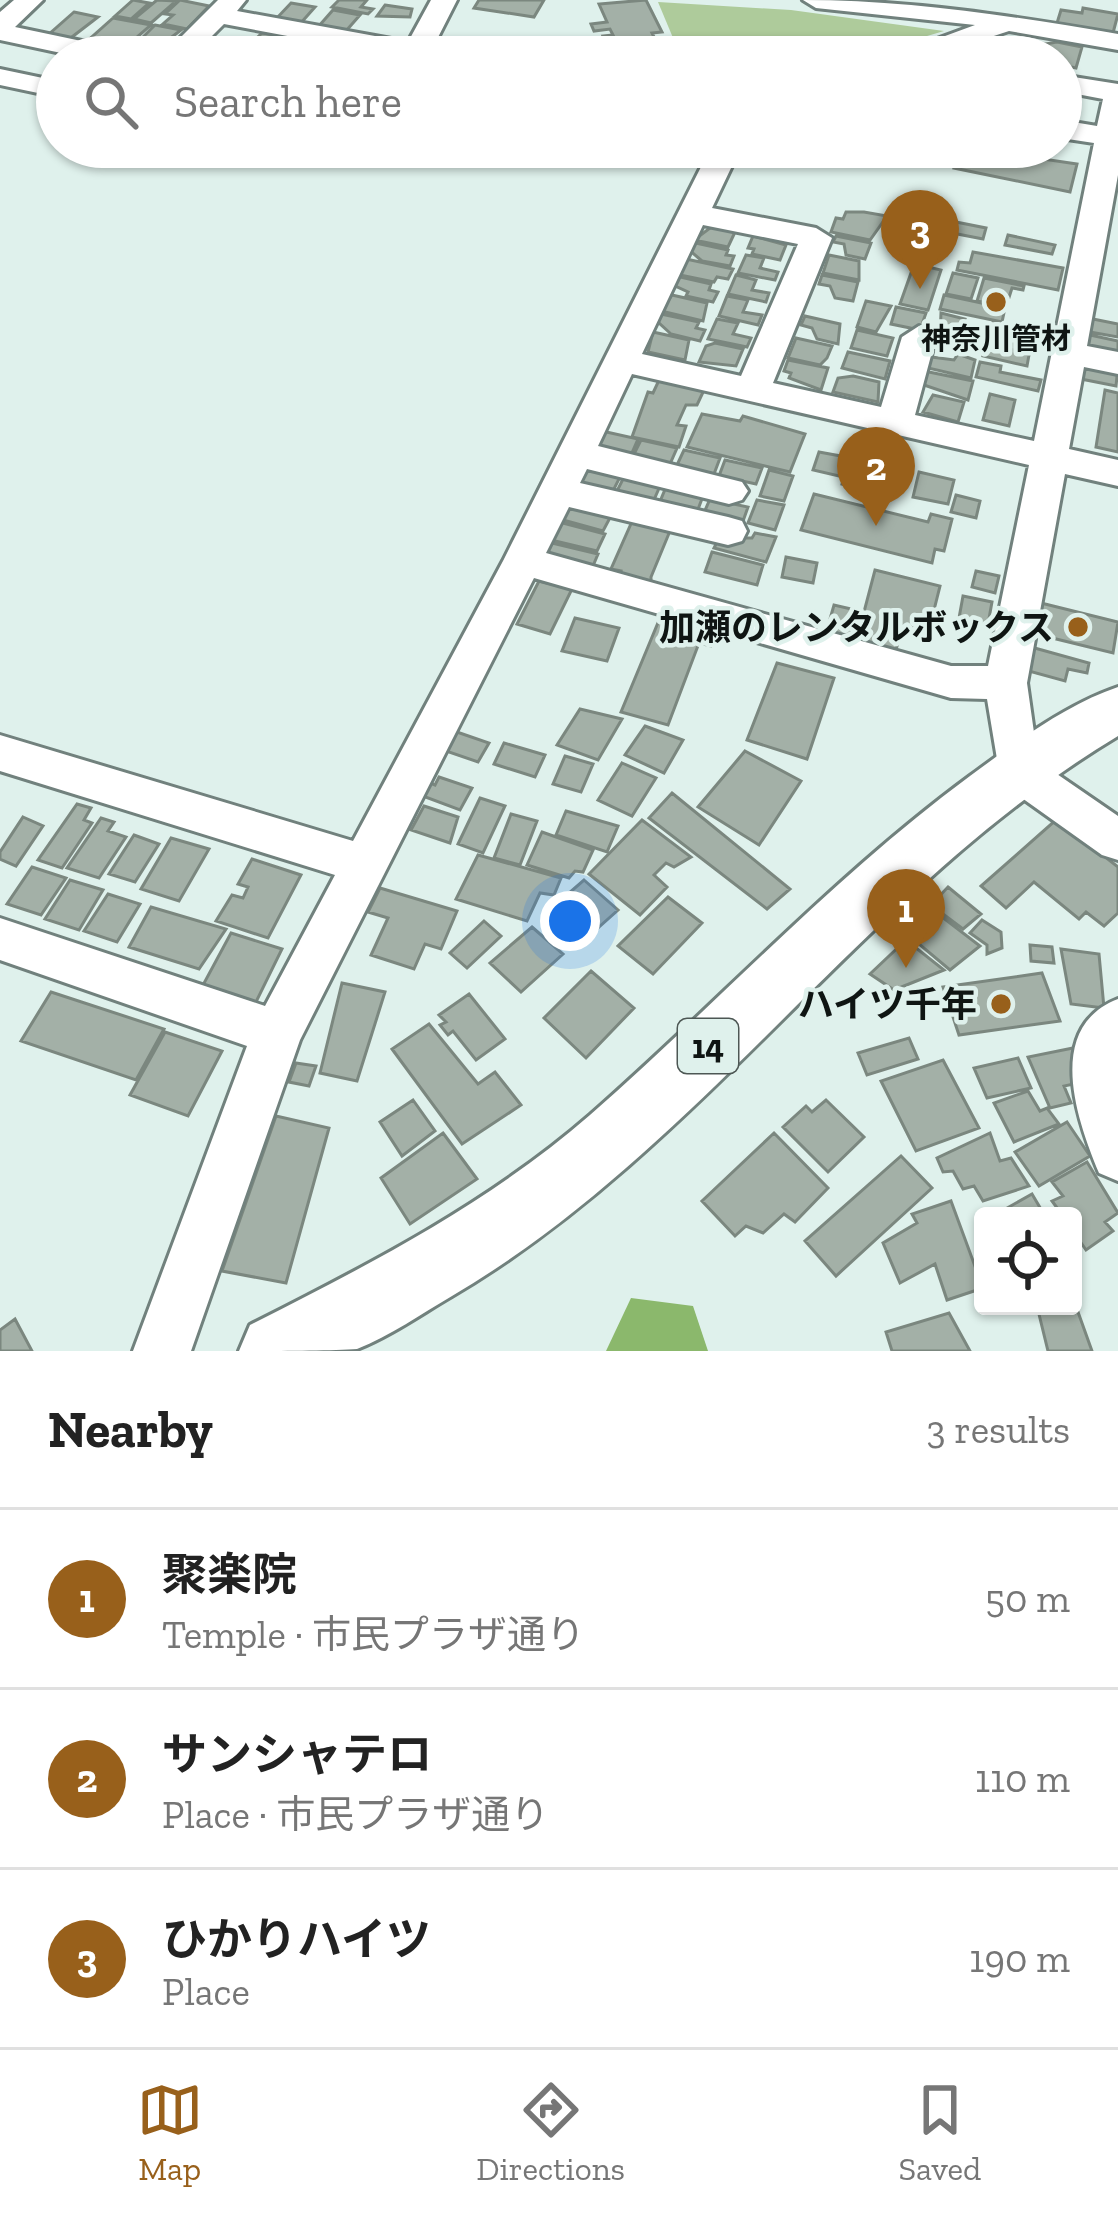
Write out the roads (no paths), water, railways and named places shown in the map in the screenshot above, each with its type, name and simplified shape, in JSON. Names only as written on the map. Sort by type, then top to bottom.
[{"type":"main road","name":"14","points":[[276,1351],[414,1279],[593,1156],[733,1021],[1017,770],[1118,709]]},
{"type":"street","points":[[0,29],[30,0]]},
{"type":"street","points":[[426,36],[444,0]]},
{"type":"street","points":[[815,0],[1011,12],[1118,42]]},
{"type":"street","points":[[195,36],[223,5],[343,36]]},
{"type":"street","points":[[953,36],[1011,12]]},
{"type":"street","points":[[0,29],[36,37]]},
{"type":"street","points":[[0,77],[36,85]]},
{"type":"street","points":[[1082,87],[1118,94],[1006,683],[1017,770],[1118,841]]},
{"type":"street","points":[[1082,132],[1110,137]]},
{"type":"street","points":[[163,1351],[277,1033],[523,561],[717,168]]},
{"type":"street","points":[[698,215],[816,238],[752,391]]},
{"type":"street","points":[[1078,308],[1118,316]]},
{"type":"street","points":[[895,423],[919,337]]},
{"type":"street","points":[[1070,353],[1118,363]]},
{"type":"street","points":[[623,361],[1118,473]]},
{"type":"street","points":[[577,454],[729,491]]},
{"type":"street","points":[[558,491],[704,533]]},
{"type":"street","points":[[523,561],[951,682],[1006,683]]},
{"type":"street","points":[[0,753],[368,865]]},
{"type":"street","points":[[0,939],[277,1033]]},
{"type":"street","points":[[1118,1022],[1101,1035],[1099,1094],[1118,1155]]},
{"type":"place","name":"ひかりハイツ","points":[[920,289]]},
{"type":"place","name":"神奈川管材","points":[[996,302]]},
{"type":"place","name":"サンシャテロ","points":[[876,526]]},
{"type":"place","name":"加瀬のレンタルボックス","points":[[1078,627]]},
{"type":"place","name":"聚楽院","points":[[906,968]]},
{"type":"place","name":"ハイツ千年","points":[[1001,1004]]}]
